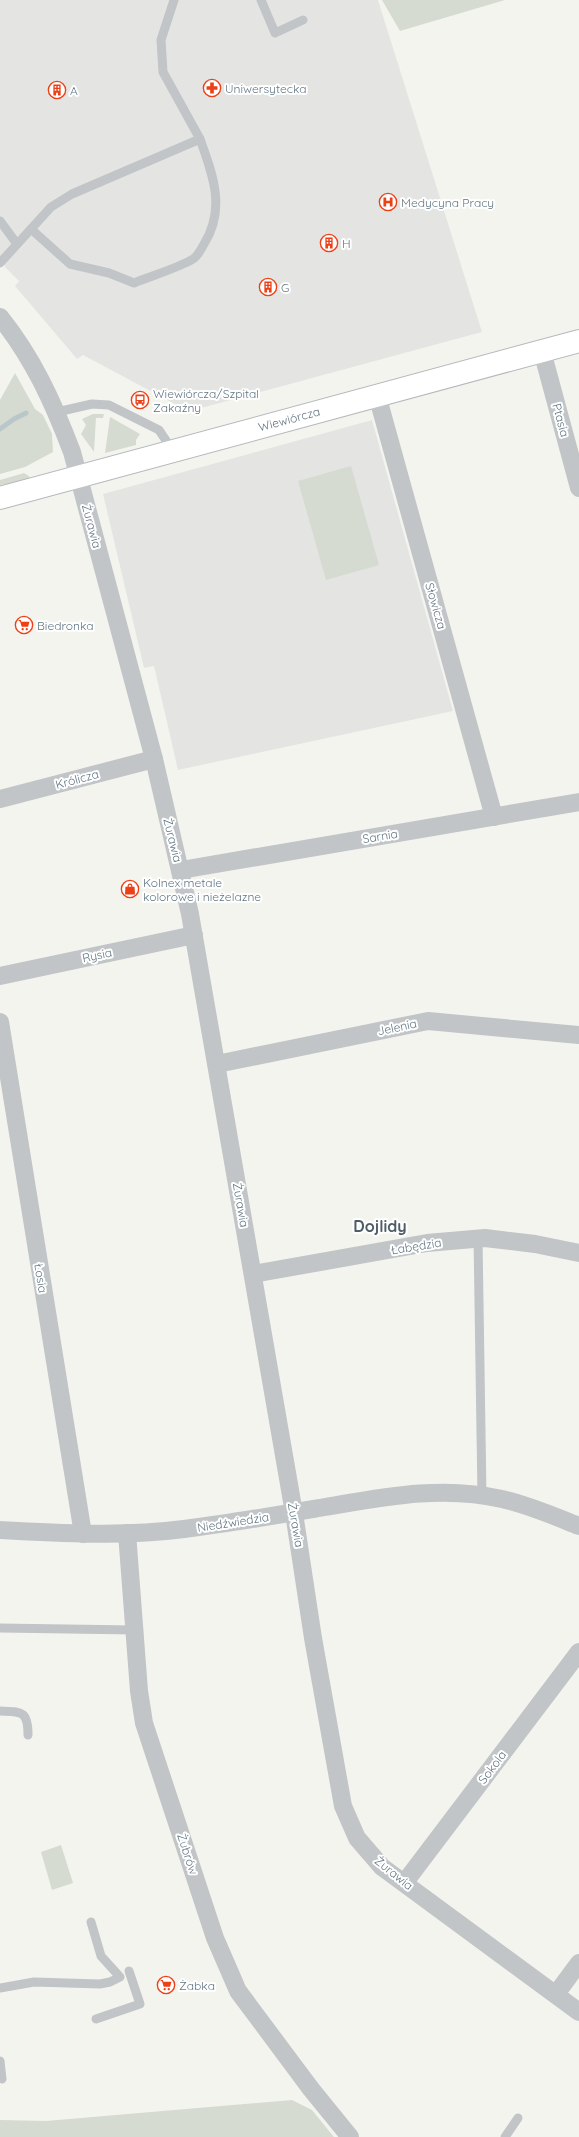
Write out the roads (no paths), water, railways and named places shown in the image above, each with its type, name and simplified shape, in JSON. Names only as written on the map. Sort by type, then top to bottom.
[{"type":"street","name":"Żurawia","points":[[0,316],[34,364],[57,412],[80,477],[154,759],[181,870],[217,1064],[294,1512],[313,1638],[343,1806],[357,1838],[382,1867],[405,1882],[579,2012]]},
{"type":"street","name":"Wiewiórcza","points":[[0,498],[579,341]]},
{"type":"street","name":"Ptasia","points":[[542,351],[573,441],[579,488]]},
{"type":"street","name":"Słowicza","points":[[377,395],[494,817]]},
{"type":"street","name":"Królicza","points":[[0,799],[154,759]]},
{"type":"street","name":"Sarnia","points":[[181,870],[579,802]]},
{"type":"street","name":"Rysia","points":[[0,976],[194,935]]},
{"type":"street","name":"Jelenia","points":[[217,1064],[428,1021],[579,1035]]},
{"type":"street","name":"Łosia","points":[[0,1022],[83,1534]]},
{"type":"street","name":"Łabędzia","points":[[253,1274],[427,1243],[478,1238],[535,1244],[579,1253]]},
{"type":"street","name":"Niedźwiedzia","points":[[0,1530],[83,1534],[182,1530],[394,1495],[442,1492],[482,1496],[525,1505],[579,1526]]},
{"type":"street","name":"Żubrów","points":[[127,1533],[139,1691],[144,1723],[220,1951],[238,1991],[246,2003],[306,2084],[350,2137]]},
{"type":"street","name":"Sokola","points":[[405,1882],[579,1652]]},
{"type":"street","points":[[556,1994],[579,1963]]},
{"type":"lane","points":[[31,229],[70,264],[109,273],[134,283],[195,259],[210,235],[217,212],[217,192],[213,175],[200,139],[162,72],[161,40],[174,0]]},
{"type":"lane","points":[[261,0],[275,33],[303,20]]},
{"type":"lane","points":[[0,263],[51,207],[72,194],[200,139]]},
{"type":"lane","points":[[0,222],[17,244]]},
{"type":"lane","points":[[57,412],[92,404],[109,405],[159,430],[173,451]]},
{"type":"lane","points":[[478,1238],[482,1496]]},
{"type":"lane","points":[[0,1628],[135,1630]]},
{"type":"lane","points":[[0,1711],[20,1712],[26,1716],[28,1722],[28,1735]]},
{"type":"lane","points":[[0,1988],[34,1982],[100,1984],[110,1982],[120,1977],[101,1956],[91,1922]]},
{"type":"lane","points":[[96,2020],[140,2004],[130,1971]]},
{"type":"lane","points":[[0,2061],[2,2079]]},
{"type":"lane","points":[[505,2137],[518,2118]]},
{"type":"waterway","points":[[0,429],[26,413]]},
{"type":"place","name":"Uniwersytecka","points":[[212,88]]},
{"type":"place","name":"A","points":[[57,90]]},
{"type":"place","name":"Medycyna Pracy","points":[[388,202]]},
{"type":"place","name":"H","points":[[329,243]]},
{"type":"place","name":"G","points":[[268,287]]},
{"type":"place","name":"Wiewiórcza/Szpital Zakaźny","points":[[140,400]]},
{"type":"place","name":"Biedronka","points":[[24,625]]},
{"type":"place","name":"Kolnex metale kolorowe i nieżelazne","points":[[130,889]]},
{"type":"place","name":"Żabka","points":[[166,1985]]},
{"type":"district","name":"Dojlidy","points":[[380,1226]]}]
